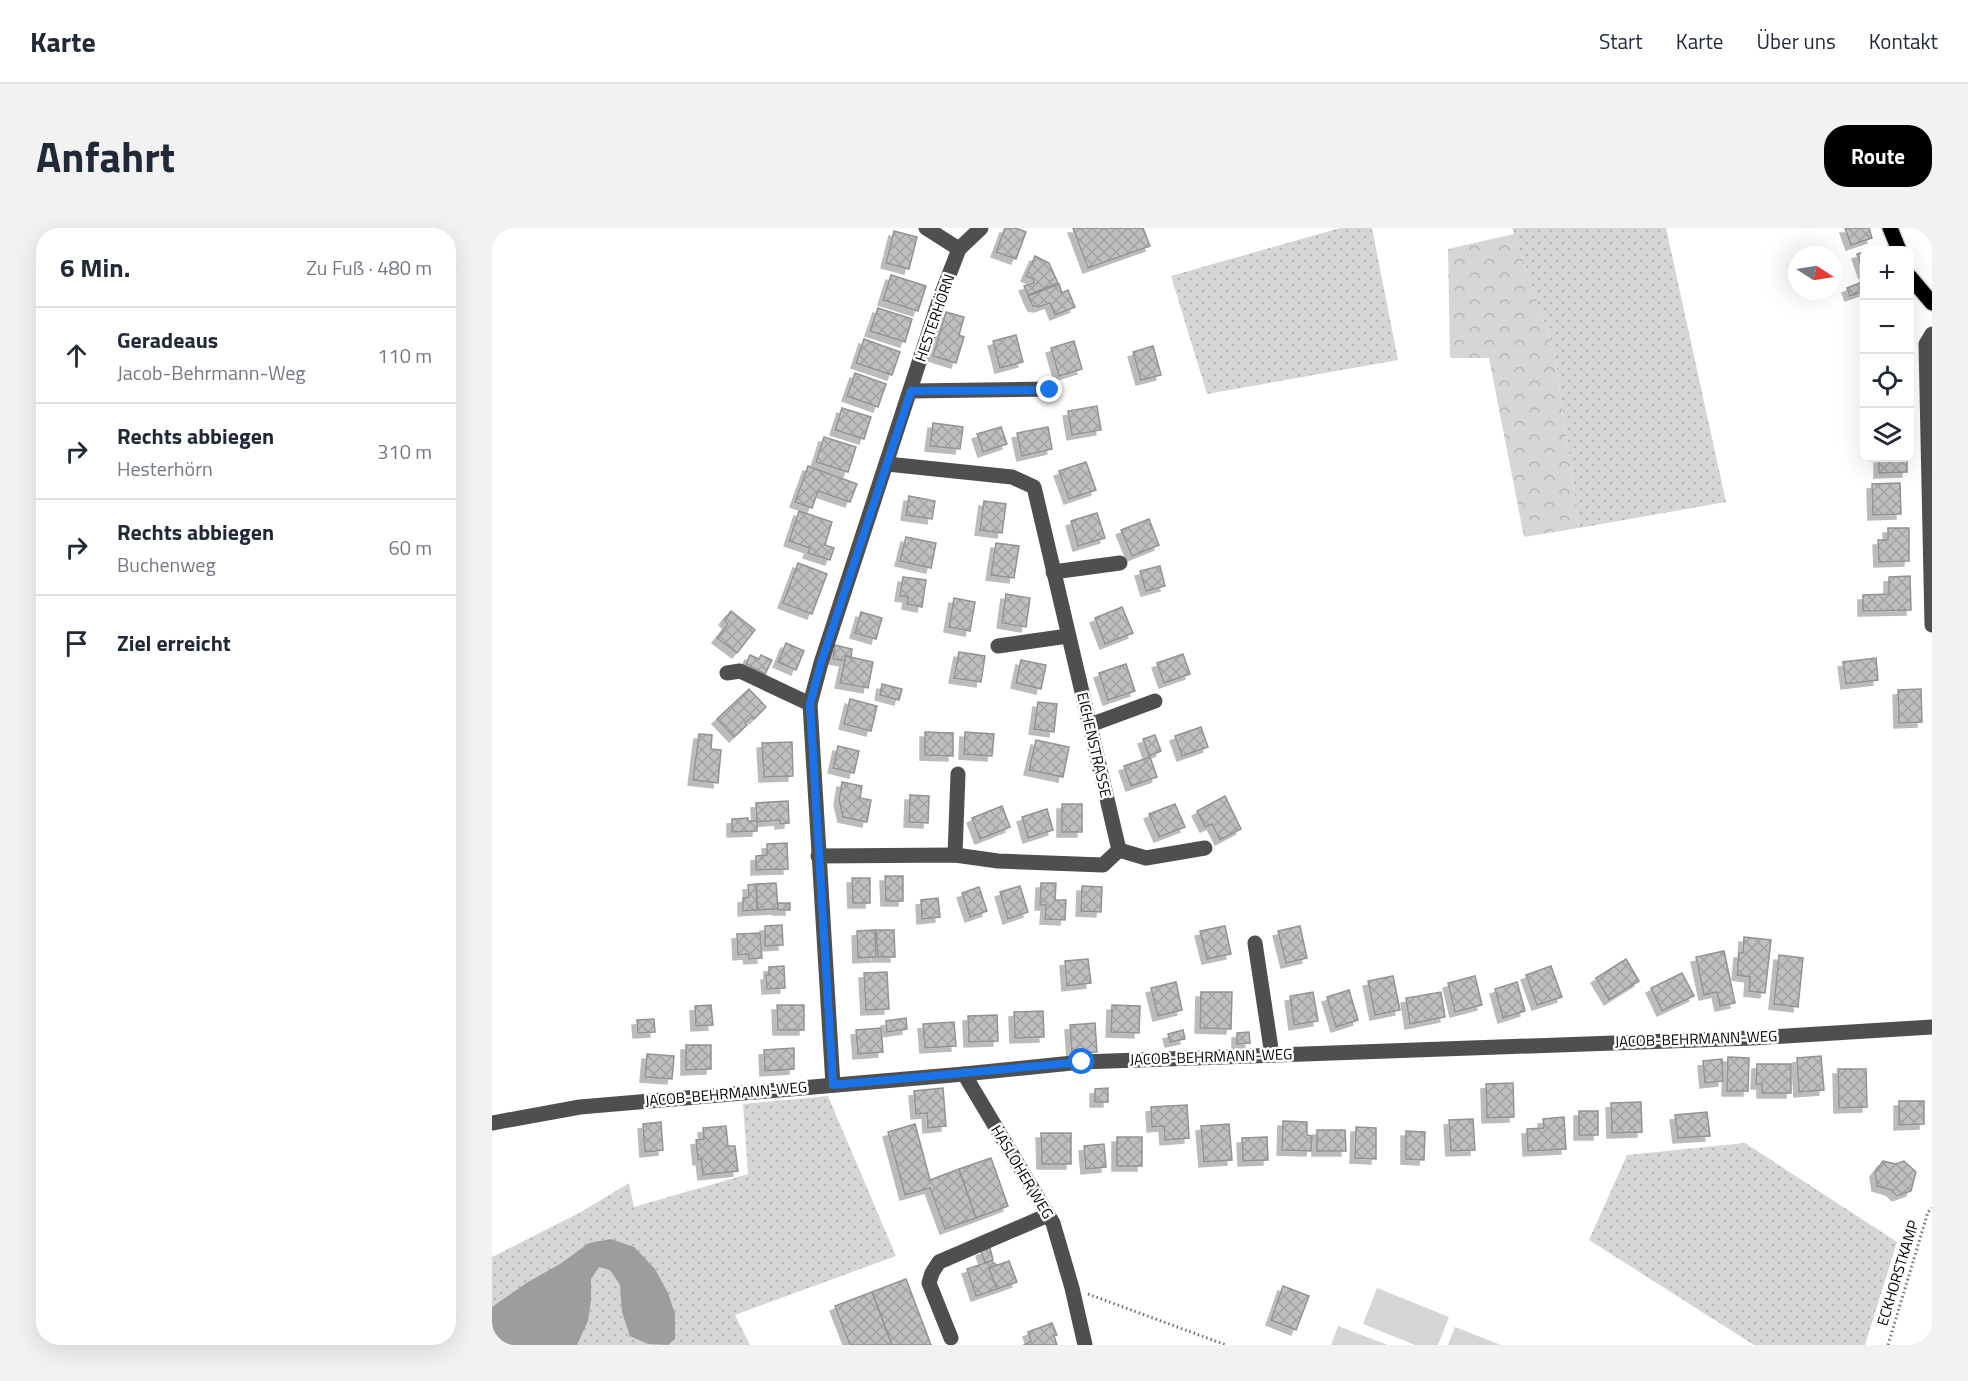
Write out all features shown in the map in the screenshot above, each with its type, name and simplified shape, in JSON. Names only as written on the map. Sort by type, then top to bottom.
[{"type":"main road","points":[[1890,228],[1897,246]]},
{"type":"main road","points":[[1914,282],[1932,303]]},
{"type":"street","points":[[926,228],[959,249]]},
{"type":"street","name":"HESTERHÖRN","points":[[833,1085],[810,704],[821,663],[940,298],[959,249],[981,228]]},
{"type":"street","points":[[1932,334],[1926,344],[1932,625]]},
{"type":"street","points":[[911,391],[1050,390]]},
{"type":"street","name":"EICHENSTRASSE","points":[[887,464],[1012,477],[1034,487],[1119,850]]},
{"type":"street","points":[[1053,572],[1120,563]]},
{"type":"street","points":[[998,646],[1068,636]]},
{"type":"street","points":[[727,673],[740,671],[810,704]]},
{"type":"street","points":[[1090,725],[1155,701]]},
{"type":"street","points":[[955,855],[958,774]]},
{"type":"street","points":[[818,856],[955,855],[998,861],[1103,865],[1119,850],[1146,858],[1205,848]]},
{"type":"street","points":[[1255,943],[1272,1055]]},
{"type":"street","name":"JACOB-BEHRMANN-WEG","points":[[492,1122],[580,1107],[1082,1062],[1752,1038],[1932,1027]]},
{"type":"street","name":"HASLOHER WEG","points":[[964,1074],[1053,1223],[1072,1288],[1085,1345]]},
{"type":"street","points":[[951,1338],[929,1283],[939,1262],[1048,1215]]},
{"type":"path","name":"ECKHORSTKAMP","points":[[1888,1345],[1928,1212],[1932,1208]]},
{"type":"path","points":[[1072,1288],[1226,1345]]},
{"type":"green space","points":[[1340,228],[1372,228],[1398,360],[1207,394],[1171,276]]},
{"type":"green space","points":[[1512,228],[1666,228],[1726,502],[1579,528],[1554,351]]},
{"type":"green space","points":[[1514,234],[1554,351],[1579,528],[1524,537],[1489,358],[1450,358],[1448,249]]},
{"type":"green space","points":[[828,1096],[896,1256],[735,1315],[750,1345],[492,1345],[492,1257],[581,1212],[629,1183],[634,1207],[748,1174],[743,1104]]},
{"type":"green space","points":[[1745,1143],[1897,1242],[1865,1345],[1754,1345],[1589,1240],[1627,1155]]},
{"type":"green space","points":[[1377,1288],[1449,1317],[1438,1345],[1415,1345],[1363,1324]]},
{"type":"green space","points":[[1338,1326],[1388,1345],[1331,1345]]},
{"type":"green space","points":[[1455,1327],[1501,1345],[1448,1345]]},
{"type":"shaded area","points":[[611,1239],[634,1247],[655,1269],[668,1293],[675,1314],[675,1339],[668,1345],[648,1344],[630,1336],[622,1312],[620,1285],[610,1270],[599,1267],[591,1279],[588,1321],[577,1345],[492,1345],[492,1307],[589,1243]]},
{"type":"building","points":[[1005,228],[1016,228],[1026,232],[1016,259],[996,252]]},
{"type":"building","points":[[1073,228],[1143,228],[1150,246],[1088,268]]},
{"type":"building","points":[[1845,228],[1869,228],[1872,238],[1851,245]]},
{"type":"building","points":[[894,231],[917,237],[909,269],[886,263]]},
{"type":"building","points":[[1035,256],[1049,263],[1058,283],[1028,295],[1024,286],[1034,283],[1033,279],[1026,276]]},
{"type":"building","points":[[891,275],[926,286],[918,311],[883,300]]},
{"type":"building","points":[[1860,283],[1860,292],[1850,296],[1847,288]]},
{"type":"building","points":[[1059,284],[1062,293],[1068,290],[1075,307],[1055,315],[1050,303],[1039,307],[1033,306],[1028,296]]},
{"type":"building","points":[[878,308],[912,319],[905,342],[870,331]]},
{"type":"building","points":[[946,312],[964,317],[959,335],[964,337],[956,363],[933,356]]},
{"type":"building","points":[[1016,335],[1023,362],[1000,368],[993,341]]},
{"type":"building","points":[[864,339],[900,352],[892,375],[856,363]]},
{"type":"building","points":[[1074,341],[1082,369],[1059,376],[1051,348]]},
{"type":"building","points":[[1153,346],[1161,375],[1141,380],[1133,352]]},
{"type":"building","points":[[855,373],[886,384],[878,407],[847,396]]},
{"type":"building","points":[[1097,406],[1101,430],[1072,435],[1068,411]]},
{"type":"building","points":[[842,408],[871,417],[864,439],[835,430]]},
{"type":"building","points":[[933,423],[963,427],[960,449],[930,446]]},
{"type":"building","points":[[1001,427],[1007,444],[983,452],[977,434]]},
{"type":"building","points":[[1048,427],[1052,449],[1022,456],[1017,433]]},
{"type":"building","points":[[824,437],[856,447],[848,472],[816,462]]},
{"type":"building","points":[[1086,462],[1096,490],[1069,499],[1059,471]]},
{"type":"building","points":[[1879,462],[1907,462],[1907,472],[1879,473]]},
{"type":"building","points":[[808,466],[857,484],[850,502],[818,491],[812,508],[795,502]]},
{"type":"building","points":[[1900,483],[1901,514],[1873,515],[1872,484]]},
{"type":"building","points":[[909,496],[935,501],[932,519],[906,515]]},
{"type":"building","points":[[984,501],[1006,504],[1002,533],[980,530]]},
{"type":"building","points":[[799,511],[832,522],[825,545],[834,548],[830,560],[808,553],[810,548],[789,541]]},
{"type":"building","points":[[1097,513],[1105,538],[1078,546],[1071,521]]},
{"type":"building","points":[[1149,519],[1159,545],[1132,556],[1121,530]]},
{"type":"building","points":[[1888,528],[1909,528],[1909,561],[1879,562],[1878,540],[1888,540]]},
{"type":"building","points":[[906,537],[936,543],[931,568],[900,561]]},
{"type":"building","points":[[996,543],[1019,546],[1014,578],[991,575]]},
{"type":"building","points":[[798,563],[827,574],[812,614],[783,603]]},
{"type":"building","points":[[1160,566],[1165,586],[1146,591],[1140,571]]},
{"type":"building","points":[[1910,576],[1911,610],[1863,611],[1863,595],[1889,594],[1889,577]]},
{"type":"building","points":[[903,577],[926,580],[922,607],[907,604],[908,597],[900,596]]},
{"type":"building","points":[[1006,594],[1030,598],[1026,627],[1002,623]]},
{"type":"building","points":[[954,598],[975,602],[970,631],[949,627]]},
{"type":"building","points":[[1122,607],[1133,633],[1105,644],[1095,618]]},
{"type":"building","points":[[731,611],[755,630],[737,653],[717,638],[728,624],[724,620]]},
{"type":"building","points":[[861,612],[882,618],[876,639],[855,633]]},
{"type":"building","points":[[786,643],[804,651],[796,670],[778,662]]},
{"type":"building","points":[[835,645],[852,649],[851,657],[846,656],[845,661],[833,659]]},
{"type":"building","points":[[959,652],[985,656],[981,682],[954,678]]},
{"type":"building","points":[[1183,654],[1190,674],[1164,683],[1157,663]]},
{"type":"building","points":[[750,655],[759,659],[761,655],[772,660],[765,674],[746,664]]},
{"type":"building","points":[[846,656],[873,662],[868,688],[840,683]]},
{"type":"building","points":[[1876,658],[1878,680],[1846,684],[1843,662]]},
{"type":"building","points":[[1021,660],[1046,665],[1041,689],[1016,683]]},
{"type":"building","points":[[1126,664],[1135,691],[1108,700],[1099,673]]},
{"type":"building","points":[[882,684],[902,689],[899,700],[880,695]]},
{"type":"building","points":[[749,689],[766,707],[754,719],[752,717],[745,723],[747,725],[734,737],[717,719]]},
{"type":"building","points":[[1921,689],[1922,722],[1899,723],[1898,690]]},
{"type":"building","points":[[850,699],[877,706],[871,731],[844,724]]},
{"type":"building","points":[[1038,702],[1057,704],[1054,732],[1034,729]]},
{"type":"building","points":[[1201,727],[1208,747],[1182,756],[1175,736]]},
{"type":"building","points":[[925,732],[953,733],[953,756],[925,755]]},
{"type":"building","points":[[965,732],[994,734],[992,756],[964,754]]},
{"type":"building","points":[[699,734],[712,735],[711,749],[721,750],[718,783],[693,780]]},
{"type":"building","points":[[1155,735],[1161,751],[1149,756],[1143,739]]},
{"type":"building","points":[[1036,740],[1069,747],[1063,777],[1029,770]]},
{"type":"building","points":[[792,742],[793,776],[764,777],[762,743]]},
{"type":"building","points":[[838,746],[859,751],[854,773],[833,768]]},
{"type":"building","points":[[1150,757],[1157,777],[1131,786],[1124,766]]},
{"type":"building","points":[[842,782],[862,786],[860,798],[871,800],[867,822],[843,817],[839,800]]},
{"type":"building","points":[[910,795],[929,796],[928,823],[909,822]]},
{"type":"building","points":[[1225,796],[1241,829],[1220,840],[1212,824],[1205,827],[1197,811]]},
{"type":"building","points":[[788,801],[789,823],[780,824],[780,820],[757,822],[756,803]]},
{"type":"building","points":[[1062,804],[1082,804],[1082,832],[1062,832]]},
{"type":"building","points":[[1175,804],[1185,827],[1159,837],[1149,814]]},
{"type":"building","points":[[1002,806],[1010,827],[980,839],[972,818]]},
{"type":"building","points":[[1047,809],[1053,830],[1028,838],[1022,817]]},
{"type":"building","points":[[748,818],[748,821],[757,821],[757,831],[732,832],[732,819]]},
{"type":"building","points":[[787,843],[788,869],[756,870],[756,856],[767,855],[767,844]]},
{"type":"building","points":[[885,876],[903,876],[903,901],[886,901]]},
{"type":"building","points":[[852,878],[870,878],[870,903],[853,903]]},
{"type":"building","points":[[776,883],[778,909],[758,910],[756,884]]},
{"type":"building","points":[[1041,883],[1056,883],[1055,900],[1066,900],[1065,920],[1045,919],[1046,905],[1040,905]]},
{"type":"building","points":[[756,884],[757,910],[743,911],[743,898],[749,897],[748,885]]},
{"type":"building","points":[[1020,886],[1028,912],[1008,919],[1000,892]]},
{"type":"building","points":[[1082,886],[1102,887],[1101,912],[1081,911]]},
{"type":"building","points":[[979,887],[987,911],[970,917],[962,893]]},
{"type":"building","points":[[938,898],[940,917],[922,919],[921,900]]},
{"type":"building","points":[[778,903],[790,903],[790,910],[778,910]]},
{"type":"building","points":[[782,925],[783,945],[765,946],[765,926]]},
{"type":"building","points":[[1225,926],[1231,954],[1207,959],[1200,931]]},
{"type":"building","points":[[1300,926],[1307,958],[1286,963],[1278,931]]},
{"type":"building","points":[[875,930],[876,957],[858,958],[857,931]]},
{"type":"building","points":[[876,930],[894,930],[895,957],[878,957]]},
{"type":"building","points":[[760,933],[762,958],[749,959],[748,954],[738,955],[737,934]]},
{"type":"building","points":[[1744,937],[1771,940],[1765,993],[1749,991],[1750,977],[1737,975],[1739,953],[1743,953]]},
{"type":"building","points":[[1724,951],[1735,1003],[1720,1006],[1717,992],[1704,995],[1696,957]]},
{"type":"building","points":[[1779,955],[1803,958],[1798,1007],[1774,1004]]},
{"type":"building","points":[[1088,959],[1091,983],[1067,986],[1065,961]]},
{"type":"building","points":[[1626,959],[1639,981],[1609,1000],[1596,978]]},
{"type":"building","points":[[784,966],[785,988],[767,989],[766,975],[769,975],[769,967]]},
{"type":"building","points":[[1551,966],[1562,997],[1537,1005],[1526,975]]},
{"type":"building","points":[[887,972],[889,1009],[866,1010],[864,973]]},
{"type":"building","points":[[1682,973],[1694,996],[1662,1011],[1651,988]]},
{"type":"building","points":[[1393,976],[1400,1010],[1375,1015],[1368,981]]},
{"type":"building","points":[[1475,976],[1482,1005],[1455,1012],[1448,983]]},
{"type":"building","points":[[1176,982],[1182,1010],[1158,1016],[1151,988]]},
{"type":"building","points":[[1517,982],[1525,1011],[1503,1018],[1495,989]]},
{"type":"building","points":[[1349,990],[1358,1020],[1336,1027],[1327,997]]},
{"type":"building","points":[[1201,992],[1232,992],[1231,1029],[1200,1028]]},
{"type":"building","points":[[1313,992],[1318,1021],[1294,1025],[1290,996]]},
{"type":"building","points":[[1441,992],[1445,1017],[1410,1024],[1406,998]]},
{"type":"building","points":[[711,1005],[713,1025],[696,1026],[695,1006]]},
{"type":"building","points":[[777,1005],[804,1005],[804,1030],[778,1030]]},
{"type":"building","points":[[1112,1005],[1140,1006],[1139,1033],[1111,1032]]},
{"type":"building","points":[[1043,1011],[1044,1037],[1015,1038],[1014,1012]]},
{"type":"building","points":[[997,1015],[998,1041],[969,1042],[968,1016]]},
{"type":"building","points":[[906,1018],[907,1029],[887,1032],[886,1021]]},
{"type":"building","points":[[654,1019],[655,1032],[638,1033],[637,1020]]},
{"type":"building","points":[[954,1022],[956,1046],[925,1048],[923,1024]]},
{"type":"building","points":[[1095,1023],[1097,1052],[1072,1053],[1070,1025]]},
{"type":"building","points":[[881,1028],[883,1052],[858,1054],[856,1030]]},
{"type":"building","points":[[1183,1030],[1185,1039],[1170,1042],[1168,1034]]},
{"type":"building","points":[[1249,1032],[1250,1043],[1237,1044],[1237,1033]]},
{"type":"building","points":[[686,1045],[711,1045],[711,1069],[686,1070]]},
{"type":"building","points":[[794,1048],[794,1069],[765,1071],[764,1050]]},
{"type":"building","points":[[647,1054],[674,1056],[672,1079],[645,1077]]},
{"type":"building","points":[[1821,1056],[1824,1090],[1799,1092],[1797,1058]]},
{"type":"building","points":[[1728,1057],[1749,1058],[1748,1091],[1727,1091]]},
{"type":"building","points":[[1722,1059],[1723,1081],[1705,1083],[1703,1061]]},
{"type":"building","points":[[1757,1064],[1791,1064],[1791,1093],[1762,1093],[1762,1084],[1756,1084]]},
{"type":"building","points":[[1838,1069],[1866,1069],[1867,1107],[1839,1108]]},
{"type":"building","points":[[1513,1083],[1514,1117],[1487,1118],[1486,1084]]},
{"type":"building","points":[[943,1088],[946,1126],[928,1128],[927,1113],[916,1114],[914,1091]]},
{"type":"building","points":[[1108,1088],[1108,1102],[1095,1102],[1095,1089]]},
{"type":"building","points":[[1899,1101],[1924,1101],[1924,1124],[1899,1125]]},
{"type":"building","points":[[1641,1102],[1642,1132],[1612,1133],[1611,1103]]},
{"type":"building","points":[[1187,1105],[1189,1138],[1165,1140],[1164,1126],[1152,1127],[1151,1107]]},
{"type":"building","points":[[1579,1111],[1598,1111],[1598,1135],[1579,1135]]},
{"type":"building","points":[[1707,1112],[1710,1136],[1678,1138],[1675,1115]]},
{"type":"building","points":[[1564,1117],[1566,1149],[1528,1151],[1527,1129],[1544,1128],[1543,1119]]},
{"type":"building","points":[[1473,1119],[1475,1150],[1451,1151],[1449,1120]]},
{"type":"building","points":[[1283,1121],[1307,1122],[1307,1135],[1312,1136],[1311,1151],[1282,1150]]},
{"type":"building","points":[[661,1122],[663,1150],[645,1152],[643,1124]]},
{"type":"building","points":[[915,1124],[930,1180],[959,1169],[976,1218],[945,1229],[930,1188],[905,1195],[888,1132]]},
{"type":"building","points":[[1229,1124],[1232,1160],[1204,1162],[1201,1126]]},
{"type":"building","points":[[726,1126],[728,1146],[735,1146],[738,1171],[703,1175],[701,1159],[698,1160],[696,1140],[704,1139],[703,1128]]},
{"type":"building","points":[[1356,1127],[1376,1128],[1376,1159],[1355,1158]]},
{"type":"building","points":[[1317,1130],[1345,1130],[1346,1151],[1317,1151]]},
{"type":"building","points":[[1406,1131],[1425,1132],[1424,1160],[1406,1159]]},
{"type":"building","points":[[1041,1133],[1071,1133],[1071,1164],[1042,1164]]},
{"type":"building","points":[[1117,1137],[1142,1137],[1142,1166],[1117,1166]]},
{"type":"building","points":[[1267,1137],[1268,1160],[1243,1161],[1242,1138]]},
{"type":"building","points":[[1104,1144],[1106,1167],[1086,1169],[1084,1146]]},
{"type":"building","points":[[991,1158],[1008,1206],[976,1218],[959,1169]]},
{"type":"building","points":[[1883,1161],[1896,1164],[1904,1161],[1916,1172],[1911,1191],[1897,1196],[1891,1190],[1877,1186],[1875,1172]]},
{"type":"building","points":[[990,1248],[993,1260],[985,1263],[981,1251]]},
{"type":"building","points":[[991,1261],[997,1265],[989,1268],[997,1289],[976,1296],[967,1269]]},
{"type":"building","points":[[1009,1261],[1017,1282],[997,1289],[989,1268]]},
{"type":"building","points":[[906,1279],[931,1345],[892,1345],[872,1292]]},
{"type":"building","points":[[1283,1286],[1309,1296],[1296,1330],[1271,1320]]},
{"type":"building","points":[[872,1292],[892,1345],[850,1345],[835,1306]]},
{"type":"building","points":[[1052,1323],[1057,1335],[1054,1336],[1057,1345],[1024,1345],[1031,1341],[1028,1332]]},
{"type":"route","points":[[1050,390],[911,391],[821,663],[810,704],[833,1085],[1082,1062]]}]
